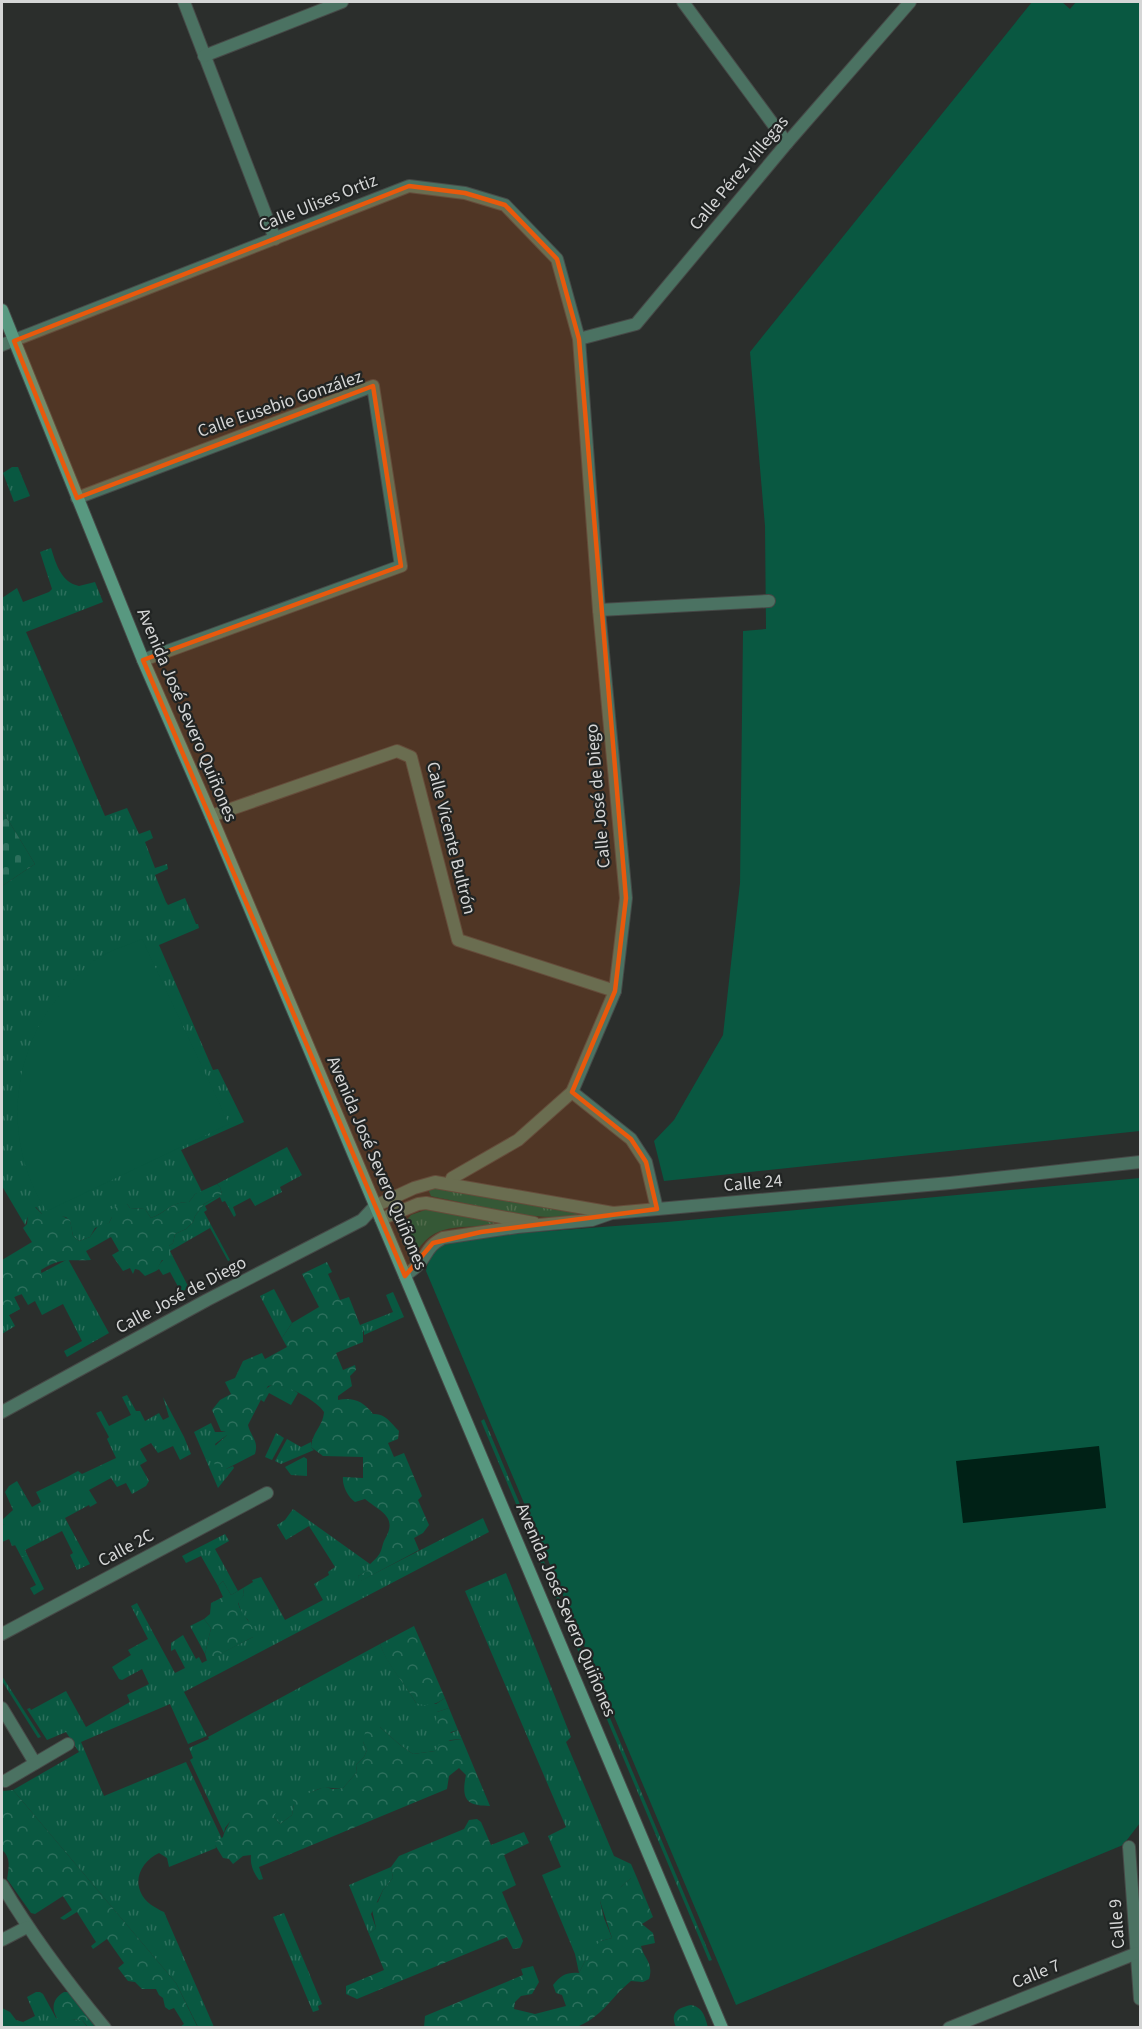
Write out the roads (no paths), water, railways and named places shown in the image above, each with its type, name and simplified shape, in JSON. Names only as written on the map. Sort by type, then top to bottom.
[{"type":"street","points":[[184,2],[275,240]]},
{"type":"street","points":[[204,56],[342,2]]},
{"type":"street","points":[[683,2],[787,143]]},
{"type":"street","name":"Calle Pérez Villegas","points":[[579,339],[636,324],[787,143],[910,2]]},
{"type":"street","name":"Calle Ulises Ortiz","points":[[8,343],[409,186],[465,193],[505,205],[557,259],[579,339]]},
{"type":"street","name":"Avenida José Severo Quiñones","points":[[2,310],[8,343],[77,498],[143,660],[722,2028]]},
{"type":"street","name":"Calle José de Diego","points":[[452,1178],[518,1140],[572,1092],[615,991],[626,898],[598,610],[579,339]]},
{"type":"street","name":"Calle Eusebio González","points":[[77,498],[373,386],[401,566],[143,660]]},
{"type":"street","points":[[598,610],[769,601]]},
{"type":"street","name":"Calle Vicente Bultrón","points":[[210,816],[397,751],[411,757],[458,940],[615,991]]},
{"type":"street","points":[[572,1092],[631,1139],[646,1162],[657,1209]]},
{"type":"street","name":"Calle 24","points":[[375,1206],[414,1188],[435,1182],[614,1213],[950,1183],[1140,1162]]},
{"type":"street","points":[[381,1219],[426,1203],[541,1224]]},
{"type":"street","name":"Calle José de Diego","points":[[2,1412],[207,1300],[362,1220],[375,1206]]},
{"type":"street","points":[[405,1276],[419,1264],[434,1243],[443,1238],[541,1224],[592,1220],[614,1213]]},
{"type":"street","name":"Calle 2C","points":[[2,1634],[267,1493]]},
{"type":"street","points":[[2,1708],[35,1763]]},
{"type":"street","points":[[5,1781],[68,1744]]},
{"type":"street","name":"Calle 9","points":[[1129,1847],[1140,1999]]},
{"type":"street","points":[[2,1885],[27,1927],[66,1981],[105,2028]]},
{"type":"street","points":[[2,1940],[27,1927]]},
{"type":"street","name":"Calle 7","points":[[949,2028],[1137,1953]]}]
